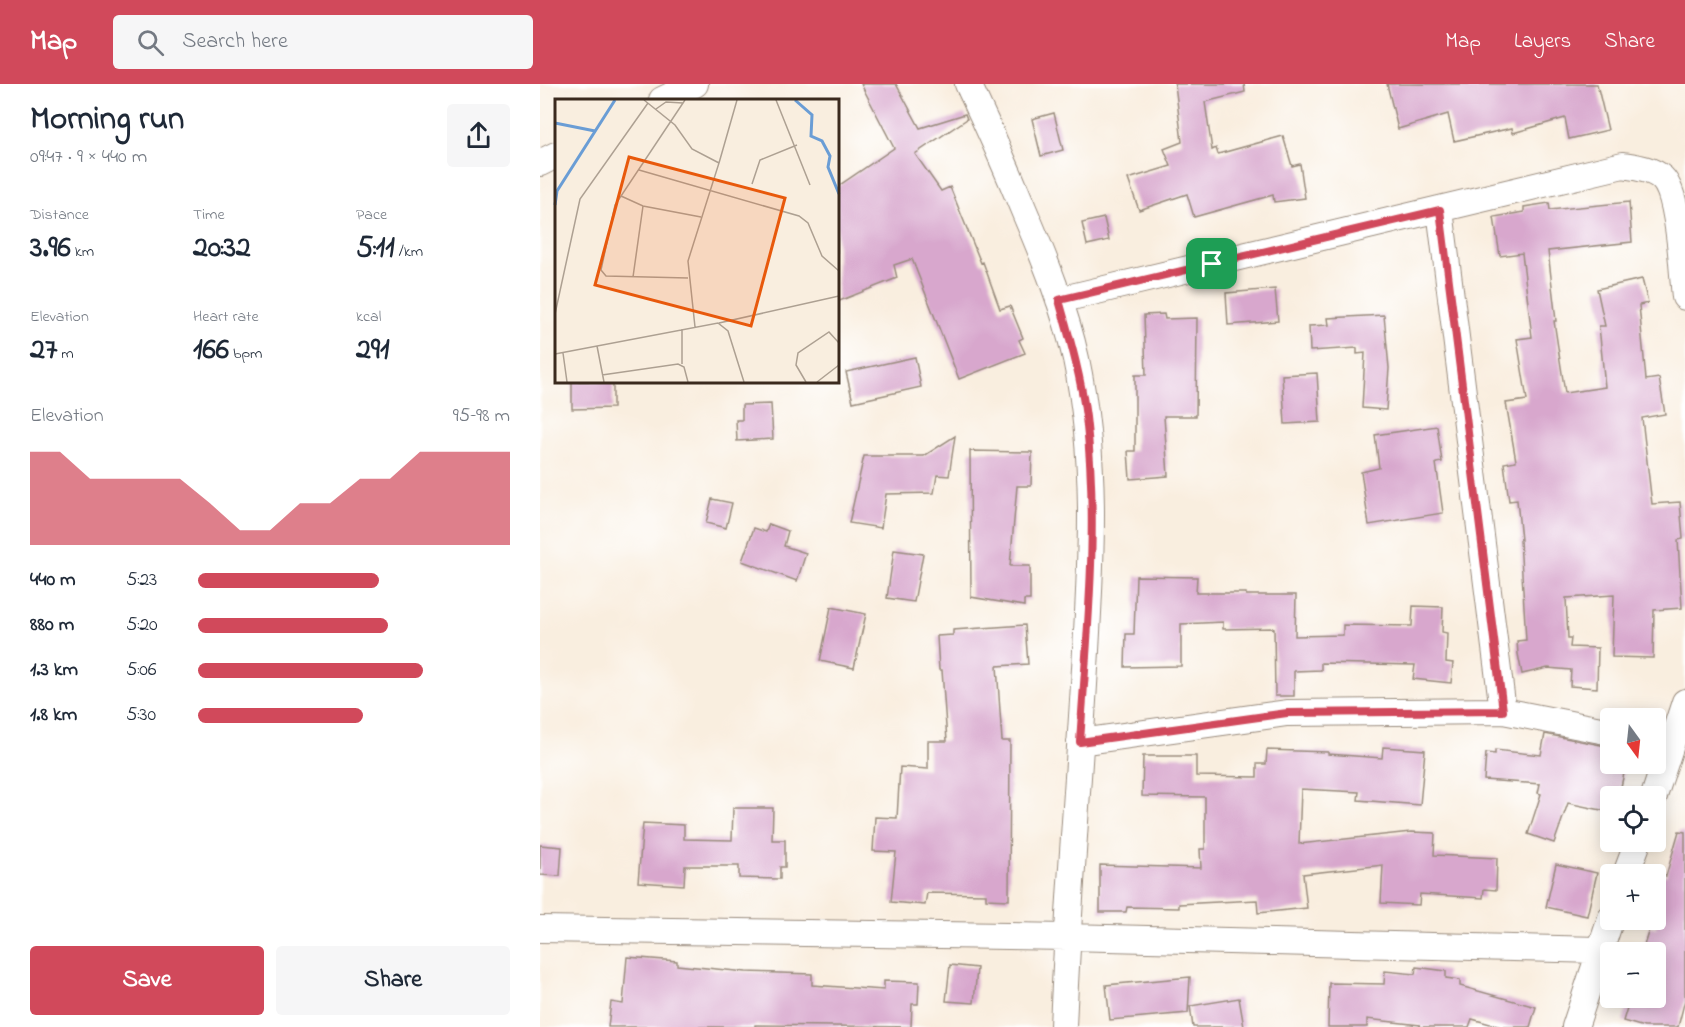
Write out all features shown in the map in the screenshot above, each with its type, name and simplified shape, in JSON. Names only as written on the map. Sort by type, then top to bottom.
[{"type":"street","points":[[664,99],[695,84]]},
{"type":"street","points":[[968,84],[1040,247],[1059,300],[1076,357],[1086,416],[1092,500],[1090,574],[1063,1027]]},
{"type":"street","points":[[540,163],[555,156]]},
{"type":"street","points":[[1059,300],[1623,165],[1644,168],[1663,178],[1672,195],[1685,297]]},
{"type":"street","points":[[1440,210],[1503,711]]},
{"type":"street","points":[[1666,738],[1685,702]]},
{"type":"street","points":[[1080,742],[1287,713],[1503,711],[1600,730]]},
{"type":"street","points":[[540,928],[1067,937],[1599,951]]},
{"type":"street","points":[[1575,1027],[1607,930]]},
{"type":"building","points":[[861,84],[896,84],[920,128],[965,114],[967,119],[915,154],[941,191],[950,187],[981,263],[983,262],[1000,309],[1010,306],[1023,338],[1019,340],[1025,353],[959,379],[912,259],[894,265],[897,278],[838,302],[838,186],[894,148]]},
{"type":"building","points":[[1175,84],[1244,84],[1245,92],[1205,102],[1212,150],[1216,148],[1218,154],[1283,136],[1292,166],[1300,164],[1305,198],[1274,202],[1273,195],[1194,217],[1187,194],[1139,210],[1128,179],[1171,166],[1164,149],[1182,142]]},
{"type":"building","points":[[1387,84],[1597,84],[1608,130],[1569,139],[1565,118],[1513,133],[1512,128],[1454,141],[1448,114],[1398,129]]},
{"type":"building","points":[[1054,113],[1063,150],[1041,156],[1032,119]]},
{"type":"building","points":[[1629,202],[1632,242],[1548,251],[1556,321],[1554,321],[1565,393],[1605,387],[1599,326],[1605,326],[1597,289],[1642,279],[1648,303],[1639,305],[1646,380],[1659,378],[1665,414],[1642,418],[1652,504],[1680,502],[1683,539],[1678,540],[1682,608],[1654,610],[1653,658],[1612,657],[1614,595],[1566,598],[1570,647],[1598,648],[1597,688],[1570,686],[1571,670],[1548,668],[1522,674],[1518,654],[1517,641],[1526,640],[1517,500],[1509,501],[1504,463],[1516,461],[1506,403],[1527,400],[1517,339],[1532,337],[1522,253],[1500,256],[1494,217],[1524,212],[1524,207],[1549,203],[1550,210]]},
{"type":"building","points":[[1104,218],[1109,240],[1087,245],[1082,223]]},
{"type":"building","points":[[1275,289],[1278,321],[1228,325],[1226,293]]},
{"type":"building","points":[[1164,314],[1165,319],[1197,318],[1196,416],[1164,416],[1168,476],[1130,479],[1128,451],[1135,451],[1135,375],[1146,375],[1144,315]]},
{"type":"building","points":[[1384,315],[1389,368],[1386,410],[1362,408],[1365,353],[1357,354],[1357,348],[1310,351],[1309,326],[1329,325],[1328,318]]},
{"type":"building","points":[[915,357],[921,387],[853,402],[846,372]]},
{"type":"building","points":[[1317,373],[1320,422],[1285,424],[1282,375]]},
{"type":"building","points":[[572,382],[613,382],[613,408],[572,409]]},
{"type":"building","points":[[771,404],[773,439],[737,441],[736,420],[742,420],[742,405]]},
{"type":"building","points":[[1437,426],[1442,462],[1436,463],[1443,513],[1369,525],[1361,472],[1379,468],[1375,435]]},
{"type":"building","points":[[955,436],[949,476],[937,475],[934,493],[886,494],[881,528],[849,523],[864,456],[924,456]]},
{"type":"building","points":[[970,451],[1032,452],[1031,486],[1017,486],[1010,566],[1030,566],[1030,600],[1024,600],[1024,606],[971,597]]},
{"type":"building","points":[[712,499],[732,503],[726,528],[706,523]]},
{"type":"building","points":[[769,524],[788,531],[784,546],[806,553],[797,581],[742,561],[754,528],[766,532]]},
{"type":"building","points":[[894,550],[923,554],[914,602],[887,598]]},
{"type":"building","points":[[1136,576],[1197,577],[1196,593],[1296,595],[1295,636],[1343,635],[1343,625],[1412,626],[1413,606],[1443,607],[1442,632],[1447,633],[1446,662],[1453,663],[1451,683],[1413,679],[1415,665],[1321,663],[1321,670],[1294,671],[1294,696],[1275,696],[1274,628],[1223,629],[1223,622],[1181,624],[1181,666],[1125,667],[1126,634],[1134,634]]},
{"type":"building","points":[[831,607],[866,614],[854,668],[820,661]]},
{"type":"building","points":[[1025,625],[1028,664],[997,666],[1002,741],[1010,741],[1009,900],[986,899],[986,894],[927,893],[925,905],[891,902],[896,852],[873,851],[875,817],[897,818],[900,767],[928,769],[928,741],[947,741],[937,636],[953,635],[953,630]]},
{"type":"building","points":[[1545,734],[1600,745],[1600,774],[1624,774],[1621,786],[1600,786],[1600,810],[1568,803],[1554,843],[1528,834],[1541,794],[1538,793],[1540,784],[1484,780],[1486,753],[1495,754],[1495,750],[1541,755]]},
{"type":"building","points":[[1383,747],[1425,750],[1420,805],[1358,800],[1359,792],[1301,789],[1299,844],[1411,832],[1435,833],[1434,855],[1497,858],[1496,890],[1484,889],[1483,898],[1420,894],[1419,905],[1381,903],[1383,865],[1303,874],[1307,908],[1258,913],[1257,900],[1179,904],[1179,908],[1127,907],[1126,912],[1100,912],[1100,865],[1201,868],[1200,849],[1205,849],[1205,797],[1142,796],[1143,756],[1196,756],[1196,776],[1257,777],[1257,764],[1266,764],[1267,750],[1328,752],[1328,754],[1382,758]]},
{"type":"building","points":[[733,808],[773,808],[772,840],[785,840],[785,867],[780,867],[780,879],[739,878],[739,866],[685,866],[684,885],[638,882],[643,823],[684,825],[684,839],[732,840]]},
{"type":"building","points":[[1679,831],[1685,832],[1685,1000],[1678,1027],[1644,1027],[1623,1021],[1627,1008],[1666,1008],[1666,942],[1645,942],[1649,930],[1666,930],[1666,876]]},
{"type":"building","points":[[540,845],[562,847],[560,876],[540,875]]},
{"type":"building","points":[[1556,864],[1597,873],[1587,916],[1546,907]]},
{"type":"building","points":[[627,957],[677,961],[677,965],[746,972],[812,974],[812,985],[884,990],[884,981],[919,982],[918,1004],[912,1004],[911,1027],[755,1025],[755,1027],[608,1027],[611,1002],[623,1004]]},
{"type":"building","points":[[950,965],[977,968],[974,1003],[946,1001]]},
{"type":"building","points":[[1416,967],[1446,971],[1446,978],[1460,980],[1460,986],[1536,1007],[1530,1027],[1501,1027],[1472,1019],[1469,1027],[1420,1027],[1420,1025],[1367,1019],[1367,1027],[1328,1027],[1329,983],[1384,984],[1385,971],[1415,974]]},
{"type":"building","points":[[1190,977],[1188,1013],[1110,1020],[1106,985]]},
{"type":"building","points":[[1239,998],[1244,1027],[1193,1027],[1190,1006]]},
{"type":"route","points":[[1440,210],[1503,711],[1287,713],[1080,742],[1092,500],[1086,416],[1076,357],[1059,300],[1212,264],[1440,210]]}]
